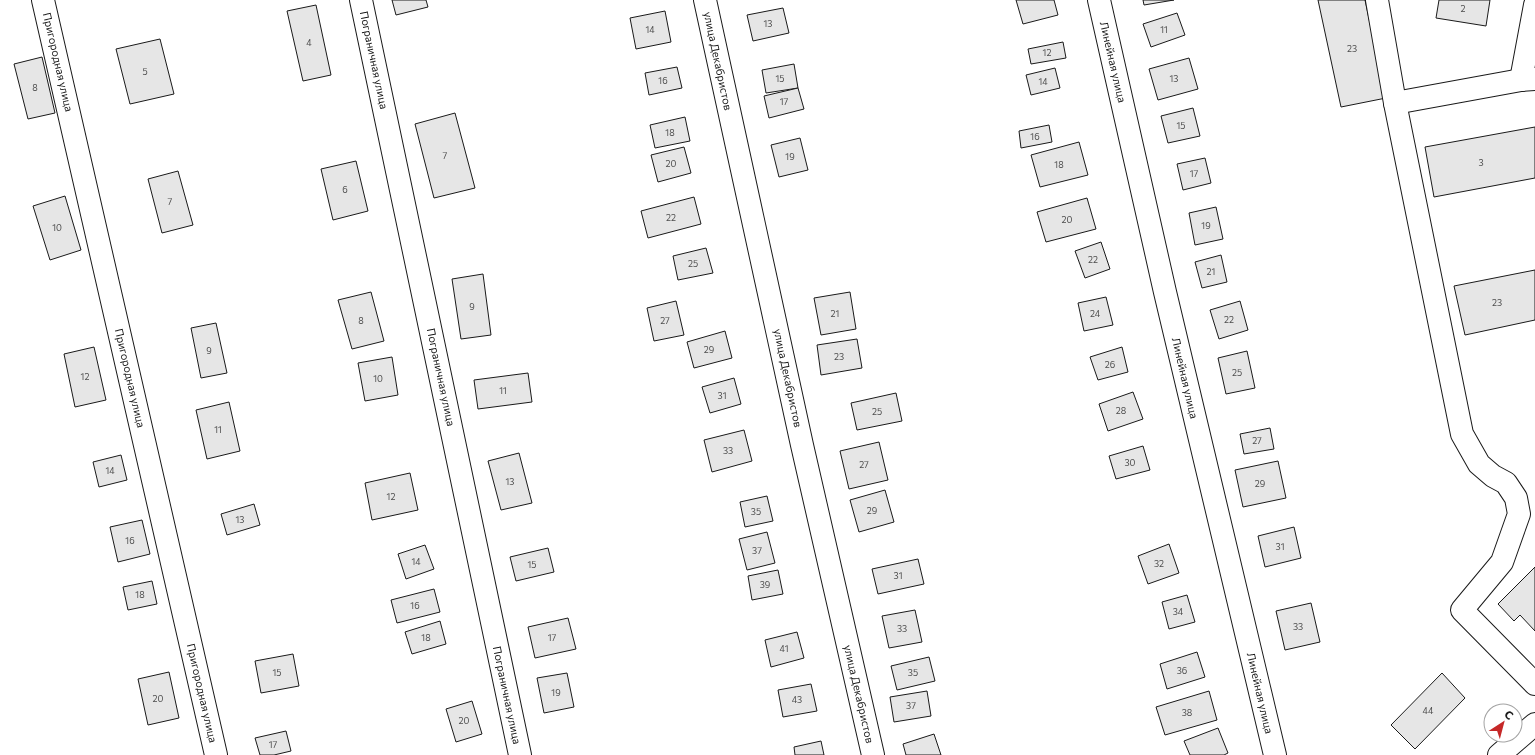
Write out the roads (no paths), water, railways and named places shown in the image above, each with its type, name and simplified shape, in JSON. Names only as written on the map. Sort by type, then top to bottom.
[{"type":"street","name":"Пригородная улица","points":[[44,0],[216,755]]},
{"type":"street","name":"Пограничная улица","points":[[361,0],[520,755]]},
{"type":"street","name":"улица Декабристов","points":[[705,0],[802,445],[873,755]]},
{"type":"street","name":"Линейная улица","points":[[1099,0],[1167,299],[1275,755]]},
{"type":"street","points":[[1377,0],[1395,103],[1462,434],[1479,464],[1493,476],[1506,483],[1516,498],[1519,514],[1502,562],[1462,610],[1535,684]]},
{"type":"street","points":[[1395,103],[1528,79],[1535,5]]},
{"type":"street","points":[[1499,755],[1535,724]]}]
